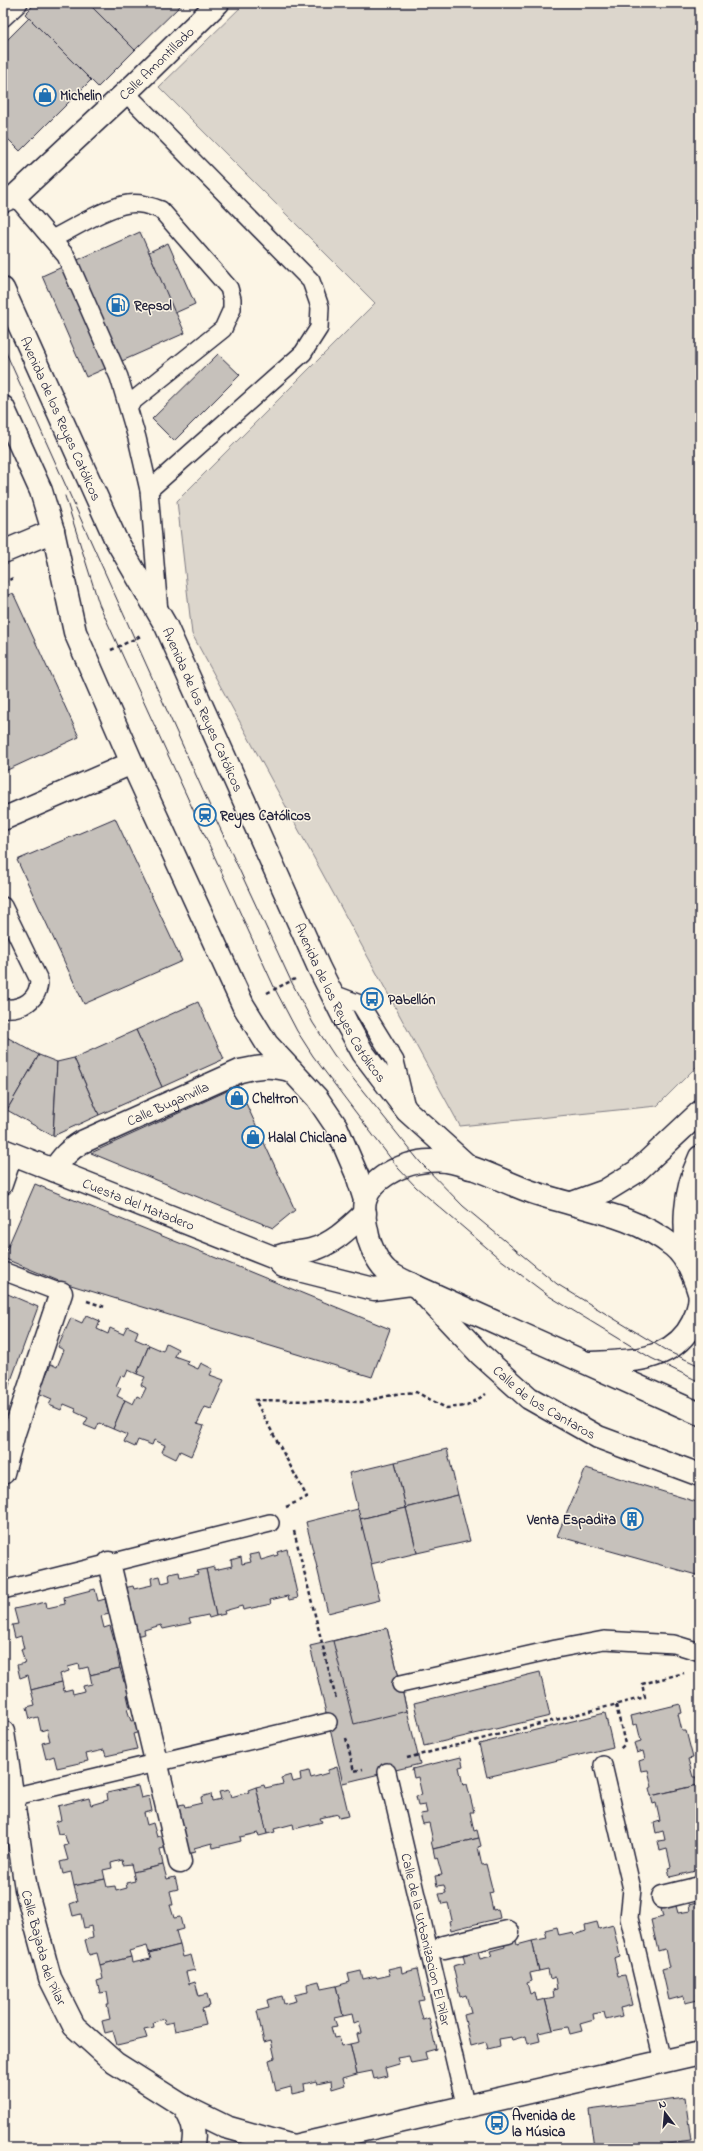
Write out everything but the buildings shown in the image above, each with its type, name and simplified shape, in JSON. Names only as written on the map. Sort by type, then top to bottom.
[{"type":"street","name":"Calle Amontillado","points":[[9,198],[126,92],[218,3]]},
{"type":"street","name":"Avenida de los Reyes Católicos","points":[[3,289],[115,538],[163,621],[331,993],[363,1053],[407,1111],[470,1168]]},
{"type":"street","points":[[3,407],[41,491],[53,532],[75,632],[132,763],[243,1005],[267,1044],[317,1098],[336,1126],[358,1175],[365,1206],[368,1239],[379,1259],[387,1270],[414,1286],[700,1414]]},
{"type":"street","points":[[6,544],[53,532]]},
{"type":"street","points":[[3,819],[132,763]]},
{"type":"street","name":"Calle Buganvilla","points":[[54,1170],[61,1158],[82,1142],[240,1071],[261,1065],[277,1066],[292,1071]]},
{"type":"street","points":[[572,1204],[605,1191],[636,1172],[700,1112]]},
{"type":"street","name":"Cuesta del Matadero","points":[[9,1152],[275,1258],[283,1266],[374,1289],[414,1286]]},
{"type":"street","points":[[584,1363],[651,1358],[667,1350],[683,1337],[695,1320],[699,1308],[699,1291],[690,1259],[685,1212],[692,1173],[700,1157]]},
{"type":"street","points":[[275,1258],[286,1253],[311,1250],[334,1240],[365,1206],[375,1184],[398,1168],[420,1162],[446,1161],[470,1168],[531,1192],[622,1219],[652,1232],[674,1246],[682,1256],[699,1291]]},
{"type":"street","name":"Calle de los Cantaros","points":[[414,1286],[480,1354],[529,1398],[598,1437],[700,1475]]},
{"type":"street","points":[[3,1473],[14,1433],[61,1293]]},
{"type":"street","points":[[109,1563],[180,1862]]},
{"type":"street","name":"Calle Bajada del Pilar","points":[[3,1732],[26,1889],[50,1978],[74,2026],[115,2063],[183,2106],[226,2127],[291,2147]]},
{"type":"street","points":[[663,1897],[700,1888]]},
{"type":"street","points":[[444,1947],[508,1932]]},
{"type":"street","points":[[291,2147],[700,2053]]},
{"type":"street","name":"Calle Bajada del Pilar","points":[[183,2106],[190,2116],[194,2129],[192,2148]]},
{"type":"lane","points":[[3,18],[19,3]]},
{"type":"lane","points":[[126,92],[311,282],[320,307],[318,328],[303,352],[149,490]]},
{"type":"lane","points":[[9,198],[52,239],[66,256],[119,377],[128,405],[149,490],[163,621]]},
{"type":"lane","points":[[52,239],[111,210],[128,204],[145,204],[161,210],[228,288],[232,299],[232,309],[223,330],[128,405]]},
{"type":"lane","points":[[3,906],[37,975],[39,986],[38,991],[29,1002],[12,1009],[3,1008]]},
{"type":"lane","points":[[3,1186],[9,1152]]},
{"type":"lane","points":[[3,1271],[61,1293]]},
{"type":"lane","points":[[3,1590],[270,1523]]},
{"type":"lane","points":[[401,1684],[556,1649],[604,1640],[674,1644],[700,1652]]},
{"type":"lane","points":[[12,1797],[328,1722]]},
{"type":"lane","points":[[604,1765],[632,1890],[629,1918],[663,2061]]},
{"type":"lane","name":"Calle de la Urbanizacion El Pilar","points":[[387,1772],[466,2108]]},
{"type":"path","points":[[87,661],[163,621]]},
{"type":"path","points":[[243,1005],[319,968]]},
{"type":"path","points":[[270,1523],[287,1505],[307,1497],[255,1400],[362,1402],[396,1394],[416,1392],[446,1408],[468,1406]]},
{"type":"path","points":[[297,1545],[337,1705]]},
{"type":"path","points":[[400,1759],[645,1697],[642,1684],[685,1672]]},
{"type":"path","points":[[604,1765],[625,1744],[616,1705]]},
{"type":"path","points":[[345,1734],[354,1771],[370,1767]]},
{"type":"shaded area","points":[[245,3],[700,3],[700,1063],[657,1106],[460,1126],[192,634],[177,501],[375,303],[159,87]]},
{"type":"tram line","points":[[3,346],[213,813],[291,981],[313,1023],[334,1055],[420,1162],[463,1206],[557,1284],[667,1351],[700,1366]]},
{"type":"tram line","points":[[65,496],[99,604],[275,989],[297,1031],[313,1056],[398,1168],[416,1187],[500,1259],[549,1296],[651,1358],[700,1382]]},
{"type":"place","name":"Michelin","points":[[45,95]]},
{"type":"place","name":"Repsol","points":[[118,305]]},
{"type":"place","name":"Reyes Católicos","points":[[205,815]]},
{"type":"place","name":"Pabellón","points":[[372,999]]},
{"type":"place","name":"Cheltron","points":[[237,1098]]},
{"type":"place","name":"Halal Chiclana","points":[[253,1137]]},
{"type":"place","name":"Venta Espadita","points":[[632,1519]]},
{"type":"place","name":"Avenida de la Música","points":[[497,2123]]}]
